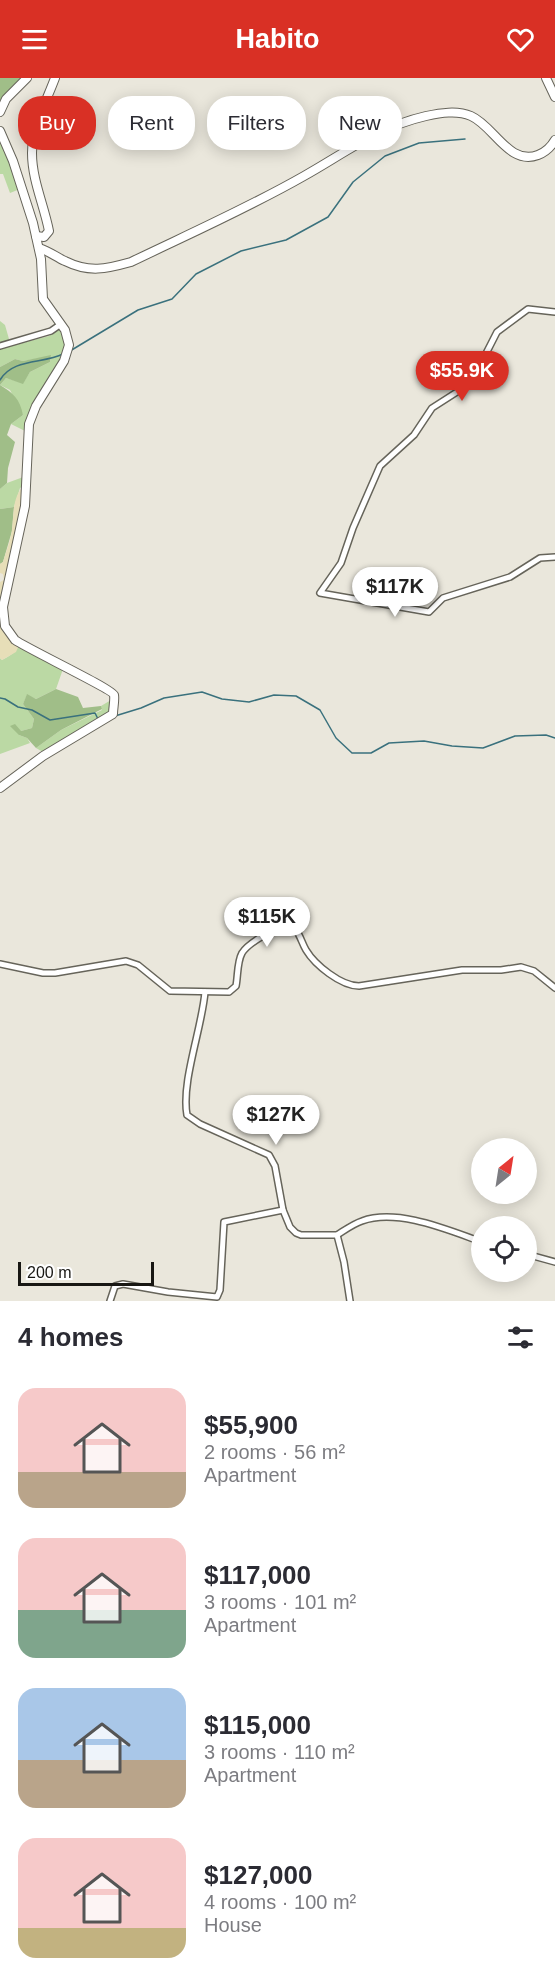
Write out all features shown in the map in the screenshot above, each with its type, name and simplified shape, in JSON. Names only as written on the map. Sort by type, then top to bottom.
[{"type":"street","points":[[0,112],[6,99],[27,78]]},
{"type":"street","points":[[36,236],[44,237],[49,231],[34,175],[33,140],[55,78]]},
{"type":"street","points":[[546,78],[555,97]]},
{"type":"street","points":[[39,248],[51,252],[68,263],[93,270],[131,262],[305,176],[372,134],[402,122],[429,115],[451,112],[471,116],[521,157],[536,155],[547,150],[555,140]]},
{"type":"street","points":[[0,131],[16,168],[36,236],[43,299],[68,337],[67,355],[36,406],[29,424],[25,506],[5,595],[3,618],[9,633],[15,640],[111,691],[114,695],[113,714],[43,756],[0,788]]},
{"type":"street","points":[[555,312],[528,309],[503,326],[494,338],[471,383],[432,408],[414,435],[380,466],[353,528],[341,563],[320,593],[429,612],[443,598],[510,577],[540,558],[555,557]]},
{"type":"street","points":[[0,346],[51,331],[61,324]]},
{"type":"street","points":[[0,964],[43,973],[55,973],[126,961],[138,965],[167,989],[177,992],[229,992],[234,989],[239,962],[244,950],[287,925],[296,929],[306,952],[312,958],[341,982],[349,985],[359,986],[462,969],[501,970],[521,967],[534,971],[555,988]]},
{"type":"street","points":[[205,992],[191,1066],[186,1105],[187,1115],[200,1124],[269,1155],[275,1166],[283,1210],[290,1227],[301,1235],[337,1235],[362,1220],[394,1217],[434,1226],[471,1238]]},
{"type":"street","points":[[110,1301],[115,1286],[123,1284],[168,1293],[217,1297],[220,1290],[224,1221],[283,1210]]},
{"type":"street","points":[[337,1235],[350,1301]]},
{"type":"street","points":[[537,1257],[555,1262]]},
{"type":"green space","points":[[0,78],[24,78],[0,100]]},
{"type":"green space","points":[[0,144],[4,144],[20,189],[10,193],[3,174],[0,174]]},
{"type":"green space","points":[[52,316],[66,336],[68,345],[27,432],[11,424],[23,415],[10,390],[0,385],[6,378],[23,383],[30,372],[50,362],[51,356],[23,361],[15,359],[0,367],[0,321],[5,325],[11,346],[49,336],[56,331]]},
{"type":"green space","points":[[51,355],[50,362],[30,372],[23,384],[6,378],[0,385],[0,367],[15,359],[23,361]]},
{"type":"green space","points":[[0,385],[15,397],[23,415],[11,424],[7,435],[15,442],[8,468],[7,483],[0,489]]},
{"type":"green space","points":[[26,476],[26,484],[20,488],[14,507],[0,509],[0,489],[7,483]]},
{"type":"green space","points":[[14,507],[12,531],[3,562],[0,564],[0,509]]},
{"type":"green space","points":[[19,645],[63,669],[56,689],[36,699],[27,695],[23,704],[34,719],[32,728],[21,731],[19,735],[27,738],[30,743],[0,754],[0,658],[2,660],[10,656]]},
{"type":"green space","points":[[56,689],[78,697],[83,708],[101,706],[102,709],[61,730],[36,748],[27,738],[19,735],[10,726],[15,724],[21,731],[32,728],[34,719],[23,704],[27,694],[36,699]]},
{"type":"green space","points":[[111,700],[111,711],[43,752],[36,748],[61,730],[102,710],[101,706]]},
{"type":"sand","points":[[26,484],[2,618],[19,645],[16,652],[2,660],[0,658],[0,582],[4,580],[3,574],[0,573],[0,564],[3,562],[11,537],[16,499],[21,488]]},
{"type":"waterway","points":[[70,351],[138,310],[172,299],[196,274],[241,251],[286,240],[328,217],[353,182],[385,156],[419,143],[465,139]]},
{"type":"waterway","points":[[0,380],[6,373],[20,365],[63,354]]},
{"type":"waterway","points":[[115,716],[164,698],[202,692],[222,699],[249,702],[274,695],[296,696],[320,710],[336,738],[352,753],[371,753],[389,743],[424,741],[483,748],[515,736],[546,735],[555,738]]},
{"type":"waterway","points":[[0,698],[18,707],[32,710],[50,720],[95,713],[98,719]]}]
